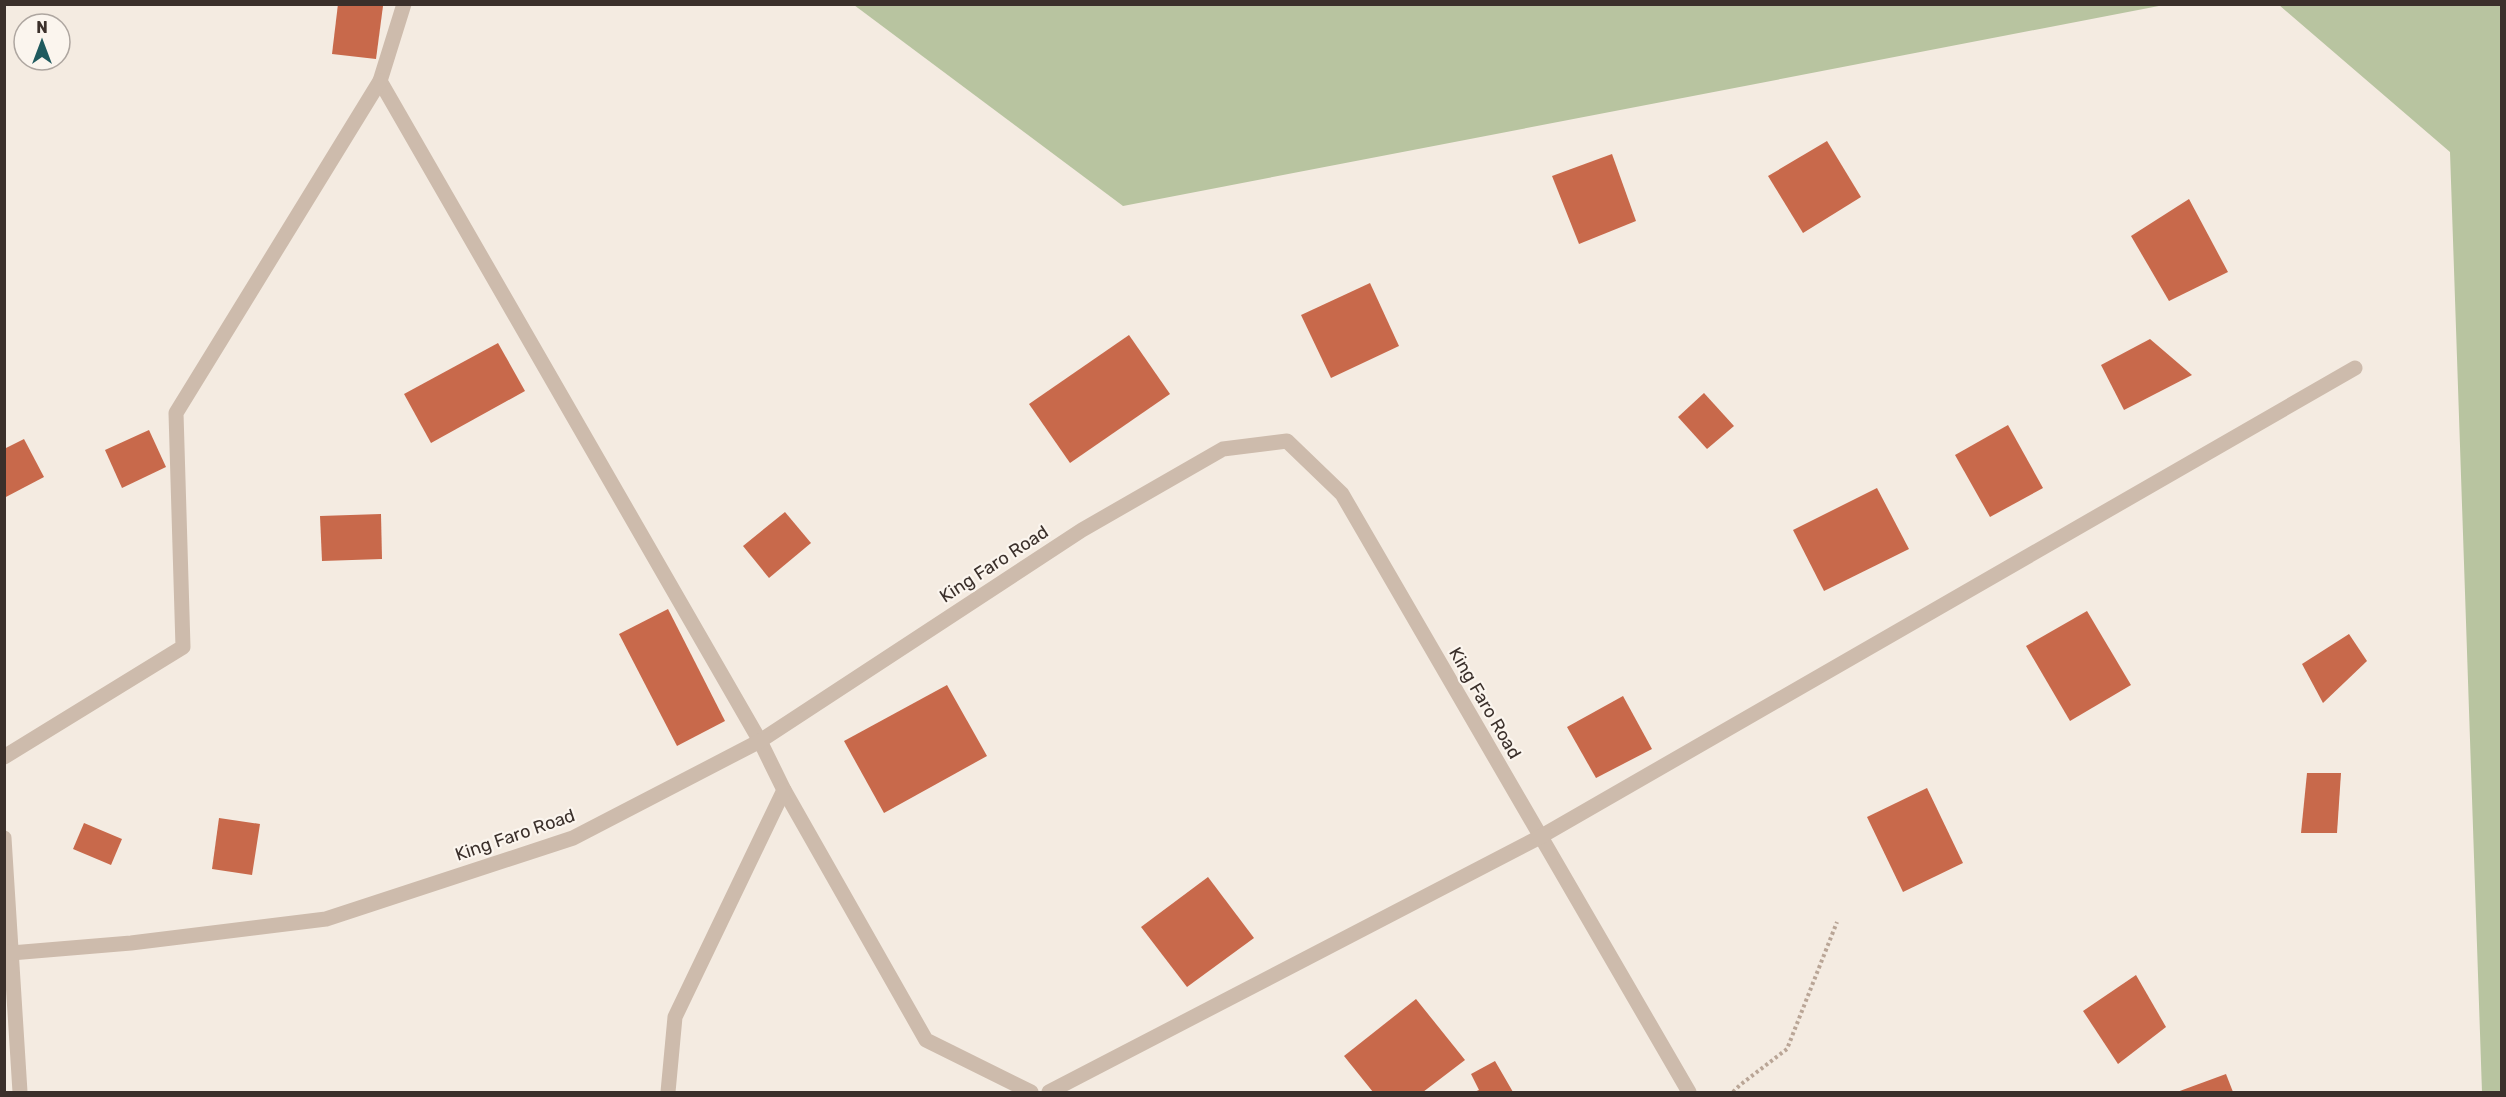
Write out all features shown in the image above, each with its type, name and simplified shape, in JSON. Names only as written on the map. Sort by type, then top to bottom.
[{"type":"street","points":[[4,757],[183,647],[176,413],[380,81],[404,4]]},
{"type":"street","points":[[380,81],[760,741],[783,790],[926,1040],[1031,1092]]},
{"type":"street","points":[[1049,1092],[1540,837],[2355,368]]},
{"type":"street","name":"King Faro Road","points":[[8,952],[131,943],[326,919],[573,838],[760,741],[1082,530],[1213,454],[1223,449],[1287,441],[1342,494],[1689,1092]]},
{"type":"street","points":[[668,1092],[675,1017],[783,790]]},
{"type":"street","points":[[4,838],[8,952],[21,1092]]},
{"type":"path","points":[[1733,1092],[1787,1049],[1837,922]]},
{"type":"green space","points":[[854,5],[2164,5],[1123,206]]},
{"type":"green space","points":[[2279,5],[2501,5],[2501,1092],[2482,1092],[2450,152]]},
{"type":"building","points":[[338,4],[383,6],[376,59],[332,54]]},
{"type":"building","points":[[1827,141],[1861,197],[1803,233],[1768,176]]},
{"type":"building","points":[[1612,154],[1636,221],[1579,244],[1552,176]]},
{"type":"building","points":[[2189,199],[2228,272],[2169,301],[2131,236]]},
{"type":"building","points":[[1370,283],[1399,346],[1331,378],[1301,315]]},
{"type":"building","points":[[1129,335],[1170,394],[1070,463],[1029,404]]},
{"type":"building","points":[[2150,339],[2192,375],[2124,410],[2101,365]]},
{"type":"building","points":[[498,343],[525,391],[431,443],[404,394]]},
{"type":"building","points":[[1704,393],[1734,426],[1707,449],[1678,417]]},
{"type":"building","points":[[2008,425],[2043,488],[1990,517],[1955,455]]},
{"type":"building","points":[[149,430],[166,467],[122,488],[105,450]]},
{"type":"building","points":[[24,439],[44,477],[4,498],[4,449]]},
{"type":"building","points":[[1877,488],[1909,549],[1824,591],[1793,530]]},
{"type":"building","points":[[785,512],[811,543],[769,578],[743,546]]},
{"type":"building","points":[[381,514],[382,559],[322,561],[320,516]]},
{"type":"building","points":[[668,609],[725,721],[677,746],[619,634]]},
{"type":"building","points":[[2087,611],[2131,685],[2070,721],[2026,646]]},
{"type":"building","points":[[2349,634],[2367,661],[2323,703],[2302,664]]},
{"type":"building","points":[[947,685],[987,756],[884,813],[844,741]]},
{"type":"building","points":[[1623,696],[1652,749],[1596,778],[1567,727]]},
{"type":"building","points":[[2307,773],[2341,773],[2337,833],[2301,833]]},
{"type":"building","points":[[1927,788],[1963,863],[1903,892],[1867,817]]},
{"type":"building","points":[[219,818],[260,824],[252,875],[212,869]]},
{"type":"building","points":[[84,823],[122,839],[111,865],[73,849]]},
{"type":"building","points":[[1208,877],[1254,938],[1187,987],[1141,927]]},
{"type":"building","points":[[2136,975],[2166,1027],[2118,1064],[2083,1011]]},
{"type":"building","points":[[1416,999],[1465,1060],[1423,1092],[1373,1092],[1344,1056]]},
{"type":"building","points":[[1495,1061],[1513,1092],[1474,1092],[1479,1090],[1471,1074]]},
{"type":"building","points":[[2226,1074],[2233,1092],[2177,1092]]}]
